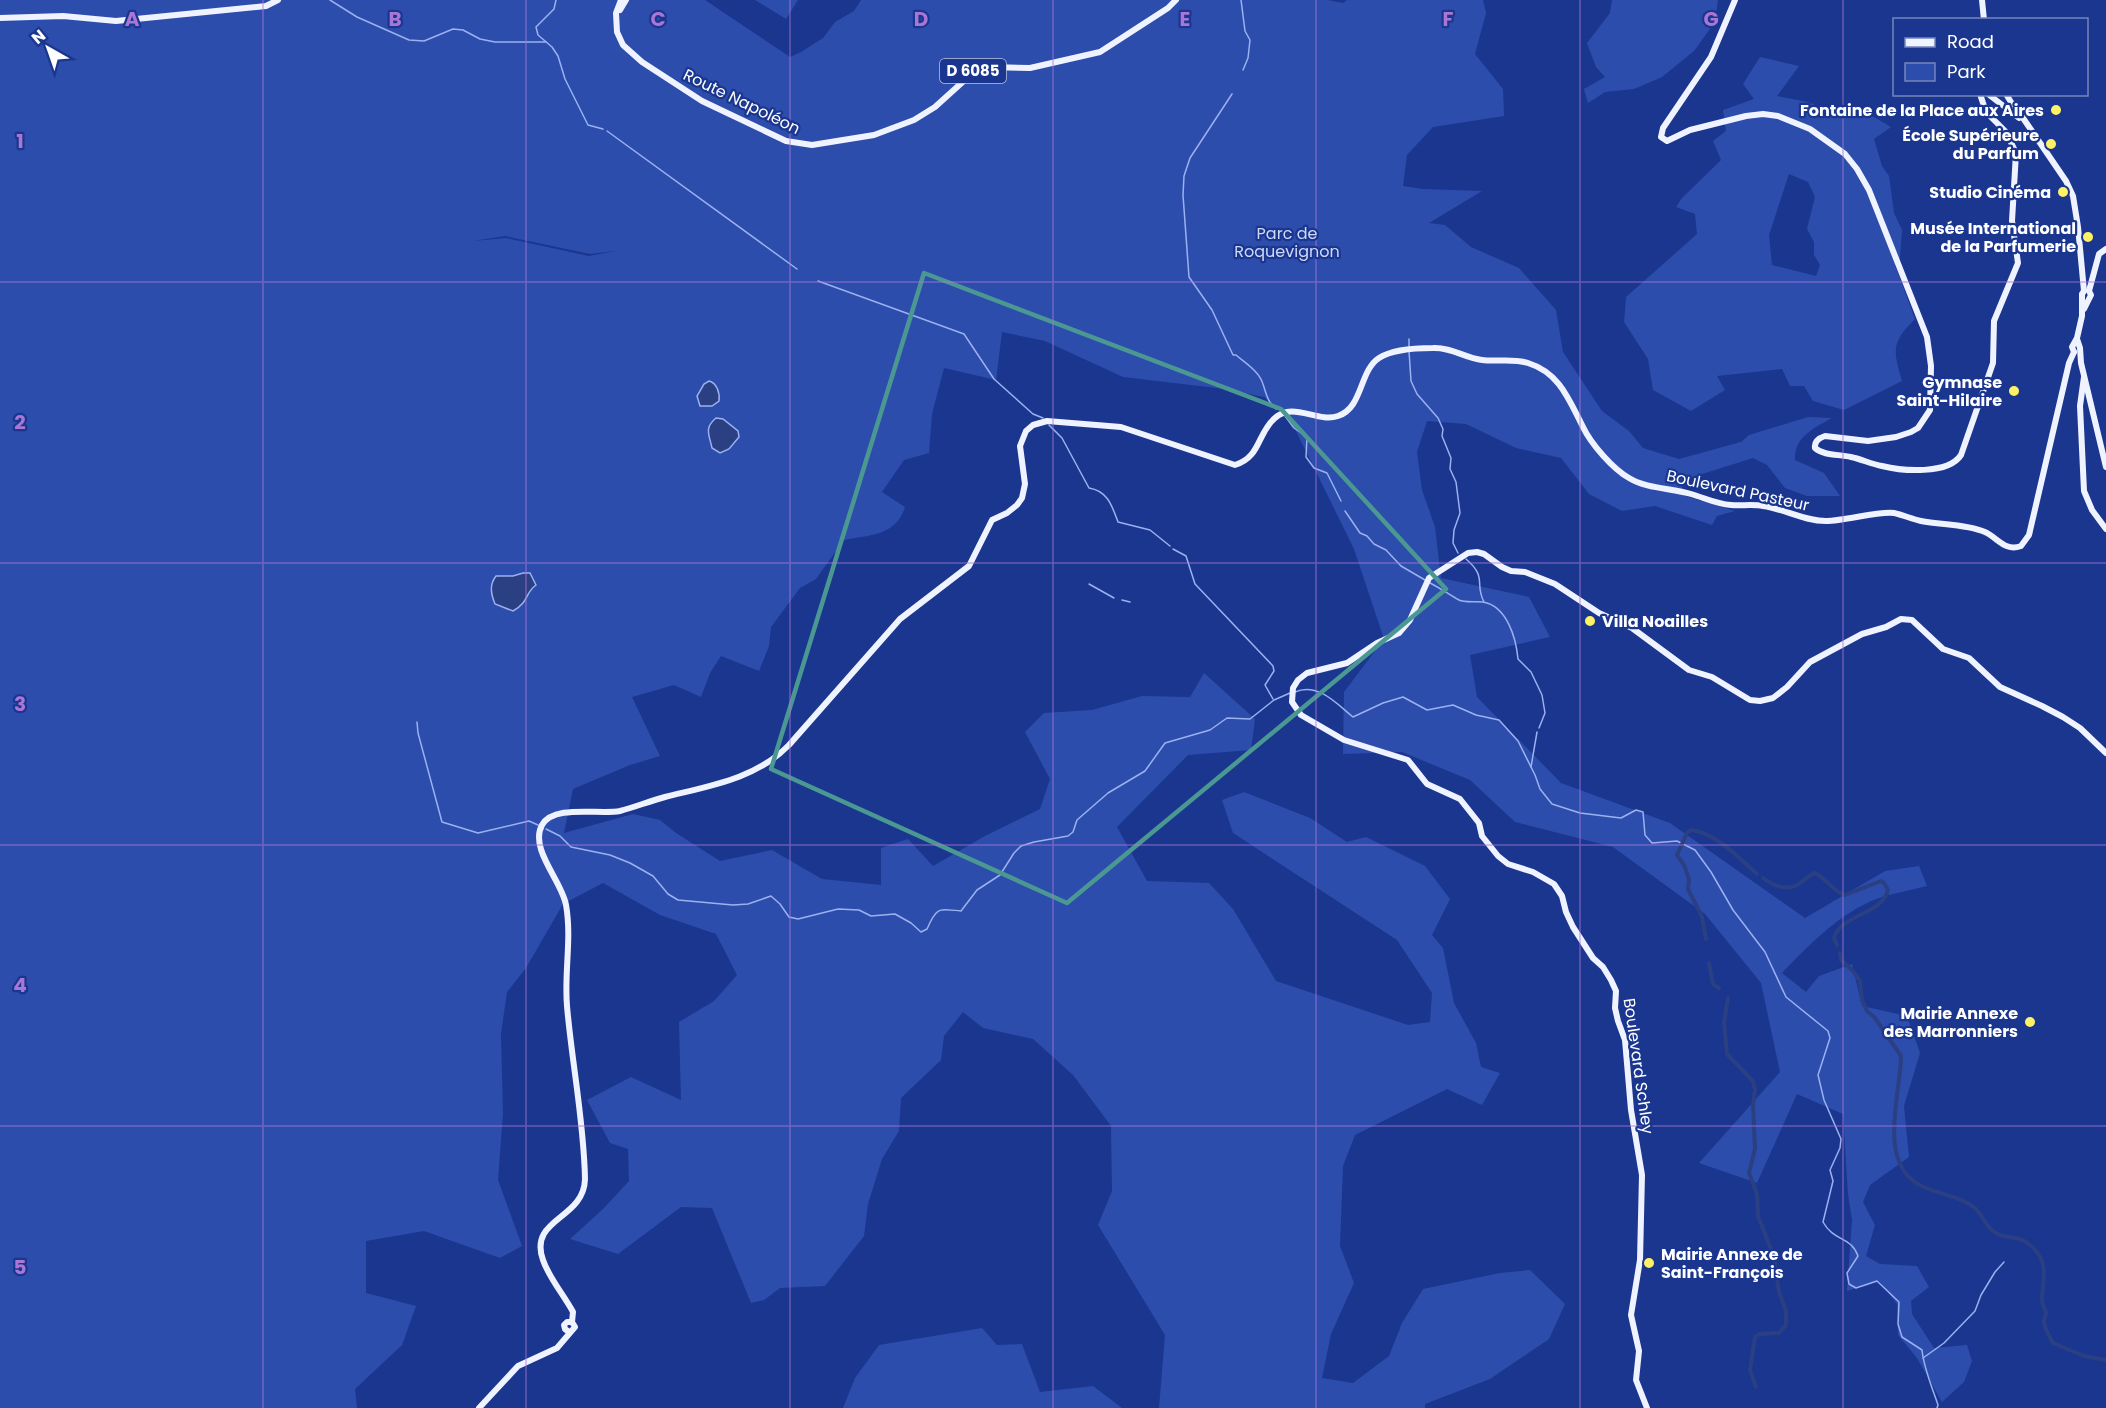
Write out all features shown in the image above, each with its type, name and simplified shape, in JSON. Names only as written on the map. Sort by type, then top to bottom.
[{"type":"main road","points":[[0,18],[63,16],[116,21],[266,6],[278,0]]},
{"type":"main road","name":"Route Napoléon","points":[[621,0],[616,13],[615,26],[619,38],[626,48],[642,62],[692,95],[786,141],[812,145],[874,135],[914,120],[935,107],[977,69],[988,67],[1030,69],[1102,51],[1168,8],[1176,0]]},
{"type":"main road","points":[[626,0],[618,22],[626,48]]},
{"type":"main road","points":[[1735,0],[1711,57],[1661,137],[1667,141],[1695,129],[1763,114],[1794,121],[1837,147],[1852,161],[1866,184],[1929,346],[1930,405],[1926,417],[1918,428],[1879,440],[1861,441],[1828,436],[1818,439],[1815,443],[1815,448],[1820,451],[1849,456],[1886,467],[1938,469],[1952,464],[1959,458],[1992,368],[1994,321],[2018,263],[2012,221],[2017,158],[2012,142],[1989,115],[1980,98],[1983,96]]},
{"type":"main road","points":[[1982,0],[1984,18]]},
{"type":"main road","points":[[2008,96],[2066,181],[2073,196],[2086,295]]},
{"type":"main road","points":[[1995,97],[2019,115]]},
{"type":"main road","points":[[2106,249],[2099,254],[2086,295],[2076,349],[2084,376],[2084,491],[2092,510],[2106,529]]},
{"type":"main road","name":"Boulevard Pasteur","points":[[479,1408],[518,1365],[557,1348],[563,1343],[569,1332],[564,1325],[572,1322],[573,1312],[543,1261],[540,1251],[541,1243],[549,1227],[572,1209],[585,1190],[580,1098],[567,1006],[567,907],[560,887],[539,845],[542,825],[549,818],[561,813],[609,813],[716,784],[748,774],[775,758],[900,619],[969,566],[992,520],[1017,505],[1022,498],[1025,484],[1020,446],[1026,431],[1033,425],[1047,420],[1121,427],[1235,465],[1245,462],[1252,455],[1269,425],[1281,414],[1294,411],[1330,417],[1338,416],[1345,411],[1352,405],[1373,363],[1386,354],[1442,348],[1481,360],[1516,361],[1538,367],[1560,383],[1591,441],[1621,473],[1634,481],[1730,505],[1760,505],[1818,521],[1895,513],[1918,521],[1981,530],[2006,546],[2018,547],[2025,543],[2029,535],[2069,363],[2076,349]]},
{"type":"main road","points":[[2084,393],[2106,467]]},
{"type":"main road","name":"Boulevard Schley","points":[[1647,1408],[1636,1380],[1639,1351],[1631,1315],[1639,1271],[1642,1175],[1631,1110],[1625,1040],[1617,1014],[1616,992],[1611,980],[1603,967],[1593,958],[1573,927],[1560,890],[1545,878],[1508,864],[1498,856],[1482,836],[1479,823],[1460,799],[1427,784],[1408,759],[1336,736],[1300,715],[1294,706],[1292,697],[1293,688],[1298,680],[1307,674],[1347,663],[1399,633],[1410,620],[1429,578],[1468,554],[1477,552],[1484,554],[1502,567],[1525,572],[1555,584],[1599,613],[1632,628],[1689,670],[1712,677],[1750,700],[1760,701],[1773,698],[1787,687],[1810,662],[1867,632],[1886,627],[1905,618],[1916,622],[1943,649],[1969,658],[2000,687],[2042,706],[2080,729],[2106,753]]},
{"type":"highlighted area","points":[[924,273],[1281,409],[1446,589],[1067,903],[771,769]]},
{"type":"green space","name":"Parc de Roquevignon","points":[[0,0],[705,0],[790,57],[823,38],[835,22],[854,11],[861,0],[1328,0],[1343,3],[1347,0],[1483,0],[1486,13],[1475,54],[1503,89],[1504,116],[1433,127],[1407,155],[1403,186],[1482,191],[1429,223],[1445,225],[1471,247],[1519,268],[1556,310],[1563,352],[1602,411],[1629,431],[1643,448],[1679,459],[1741,442],[1749,435],[1808,417],[1832,418],[1806,434],[1798,445],[1795,460],[1824,473],[1840,496],[1807,496],[1785,488],[1767,465],[1753,458],[1680,481],[1685,496],[1735,511],[1717,516],[1712,525],[1655,506],[1622,511],[1589,494],[1561,458],[1516,448],[1466,424],[1427,421],[1417,452],[1422,490],[1435,527],[1441,578],[1529,597],[1550,637],[1470,655],[1477,697],[1561,783],[1670,823],[1805,918],[1885,871],[1919,866],[1927,886],[1869,902],[1845,916],[1822,933],[1782,973],[1806,992],[1819,976],[1852,964],[1862,1006],[1907,1016],[1920,1053],[1904,1106],[1909,1157],[1870,1185],[1863,1202],[1875,1225],[1866,1256],[1880,1264],[1917,1266],[1929,1287],[1911,1301],[1912,1314],[1934,1348],[1967,1345],[1972,1361],[1964,1382],[1942,1402],[1917,1358],[1898,1335],[1897,1304],[1879,1281],[1847,1291],[1852,1220],[1843,1114],[1797,1094],[1757,1183],[1699,1163],[1780,1072],[1761,983],[1705,914],[1613,847],[1515,822],[1470,780],[1402,752],[1343,754],[1344,692],[1384,639],[1354,549],[1292,423],[1264,397],[1225,389],[1123,377],[1045,341],[1002,332],[996,380],[944,368],[932,414],[929,453],[904,460],[882,492],[905,507],[895,524],[889,529],[872,535],[844,540],[816,579],[800,588],[771,627],[769,646],[759,671],[721,656],[710,673],[701,697],[674,685],[632,697],[660,756],[630,765],[573,789],[564,833],[633,814],[660,820],[720,861],[772,850],[822,879],[881,885],[881,848],[908,839],[933,866],[985,836],[1040,809],[1050,779],[1025,732],[1044,713],[1092,710],[1142,696],[1190,697],[1204,673],[1255,719],[1251,750],[1188,755],[1117,827],[1147,881],[1209,883],[1233,909],[1276,981],[1408,1025],[1430,1022],[1432,993],[1397,940],[1233,833],[1222,800],[1244,792],[1310,818],[1347,842],[1366,837],[1425,866],[1450,899],[1432,935],[1443,948],[1454,1003],[1476,1043],[1481,1067],[1500,1073],[1482,1105],[1447,1089],[1355,1135],[1343,1166],[1340,1246],[1354,1283],[1331,1334],[1322,1378],[1353,1383],[1389,1356],[1402,1323],[1423,1289],[1500,1273],[1530,1270],[1565,1304],[1549,1339],[1490,1379],[1425,1404],[1425,1408],[1159,1408],[1165,1335],[1098,1225],[1112,1191],[1111,1126],[1073,1075],[1033,1039],[983,1028],[963,1012],[944,1036],[941,1060],[901,1098],[899,1131],[882,1159],[868,1204],[864,1236],[825,1286],[780,1288],[764,1300],[751,1303],[712,1208],[681,1207],[618,1254],[570,1239],[629,1181],[628,1149],[610,1143],[587,1100],[631,1077],[681,1100],[679,1022],[714,1001],[737,975],[716,934],[660,915],[603,883],[563,904],[526,968],[507,992],[501,1034],[503,1113],[498,1180],[522,1246],[500,1258],[424,1231],[366,1241],[366,1293],[416,1306],[402,1345],[355,1389],[357,1408],[0,1408]],"holes":[[[505,236],[590,254],[615,251],[589,256],[506,238],[473,241]]]},
{"type":"green space","points":[[755,0],[798,0],[786,19]]},
{"type":"green space","points":[[1612,0],[1718,0],[1715,22],[1694,51],[1662,77],[1634,89],[1605,92],[1588,103],[1584,89],[1605,77],[1596,67],[1587,43],[1610,13]]},
{"type":"green space","points":[[1760,57],[1799,66],[1777,96],[1808,102],[1830,111],[1874,117],[1891,127],[1874,139],[1882,166],[1889,176],[1894,213],[1902,230],[1900,258],[1895,265],[1915,319],[1902,334],[1896,347],[1902,381],[1844,410],[1813,401],[1804,386],[1790,386],[1782,369],[1717,376],[1725,390],[1691,411],[1653,390],[1648,359],[1624,322],[1626,297],[1697,234],[1695,214],[1676,207],[1682,198],[1721,160],[1713,141],[1726,131],[1723,110],[1754,99],[1743,84]],"holes":[[[1789,174],[1808,182],[1815,197],[1807,229],[1814,242],[1814,255],[1820,265],[1816,276],[1772,265],[1769,235]]]},
{"type":"green space","points":[[982,1328],[997,1345],[1022,1344],[1040,1392],[1093,1386],[1122,1408],[843,1408],[855,1378],[879,1345]]},
{"type":"shaded area","points":[[709,381],[717,389],[719,401],[712,406],[700,406],[697,396],[704,384]]},
{"type":"shaded area","points":[[716,418],[723,419],[738,431],[739,437],[729,449],[720,453],[712,448],[708,432]]},
{"type":"shaded area","points":[[530,573],[536,585],[525,601],[513,611],[495,604],[491,590],[496,576],[513,576]]},
{"type":"waterway","points":[[330,0],[357,17],[409,40],[424,41],[453,29],[463,30],[480,39],[495,42],[546,42]]},
{"type":"waterway","points":[[556,0],[554,9],[536,27],[538,35],[552,47],[558,56],[565,79],[588,125],[603,129]]},
{"type":"waterway","points":[[1241,0],[1245,31],[1250,40],[1248,58],[1243,70]]},
{"type":"waterway","points":[[1232,94],[1190,158],[1184,176],[1183,195],[1189,277],[1212,310],[1233,355],[1236,355],[1258,375],[1269,401],[1276,409]]},
{"type":"waterway","points":[[607,131],[797,269]]},
{"type":"waterway","points":[[818,281],[964,334],[994,379],[1033,414],[1043,418]]},
{"type":"waterway","points":[[1409,339],[1409,347]]},
{"type":"waterway","points":[[1409,351],[1411,381],[1417,394],[1438,418],[1451,458],[1450,469],[1456,482],[1460,513],[1454,530],[1453,543],[1458,553]]},
{"type":"waterway","points":[[1285,416],[1294,428],[1307,437],[1306,457],[1314,468],[1327,473],[1341,501]]},
{"type":"waterway","points":[[1049,425],[1062,438],[1089,488],[1101,492],[1108,500],[1118,522],[1150,530],[1170,546]]},
{"type":"waterway","points":[[1345,511],[1360,533],[1386,550],[1401,566],[1425,580]]},
{"type":"waterway","points":[[1173,549],[1186,556],[1195,584],[1273,666],[1274,671],[1265,685],[1273,699]]},
{"type":"waterway","points":[[1466,559],[1477,571],[1484,602]]},
{"type":"waterway","points":[[1430,583],[1461,601],[1483,602],[1491,605],[1504,616],[1515,642],[1518,659],[1531,672],[1542,695],[1545,713],[1539,728]]},
{"type":"waterway","points":[[1089,584],[1114,598]]},
{"type":"waterway","points":[[1122,600],[1130,602]]},
{"type":"waterway","points":[[1295,692],[1303,690],[1319,692],[1353,717],[1383,703],[1403,697],[1427,710],[1453,705],[1476,715],[1499,720],[1518,741],[1540,789],[1552,804],[1580,813],[1621,818],[1636,810],[1643,812],[1645,835],[1652,843],[1677,841],[1695,850],[1733,910],[1765,952],[1786,997],[1828,1031],[1830,1038],[1818,1075],[1824,1100],[1841,1139],[1840,1148],[1830,1170],[1833,1181],[1823,1222],[1832,1233],[1851,1245],[1858,1256],[1847,1273],[1849,1284],[1856,1288],[1877,1281],[1899,1302],[1898,1324],[1902,1337],[1922,1350],[1937,1408]]},
{"type":"waterway","points":[[546,829],[560,836],[571,847],[610,855],[630,863],[653,876],[668,894],[678,900],[733,905],[748,904],[771,896],[789,917],[798,919],[838,909],[859,910],[871,916],[895,914],[921,932],[927,929],[936,913],[943,910],[961,911],[977,890],[1000,875],[1021,846],[1068,836],[1073,832],[1077,820],[1108,793],[1145,771],[1165,743],[1210,730],[1227,718],[1250,719],[1274,700],[1290,693]]},
{"type":"waterway","points":[[417,722],[442,822],[478,833],[529,821],[538,825]]},
{"type":"waterway","points":[[1531,767],[1537,732]]},
{"type":"waterway","points":[[1706,939],[1702,917],[1688,889],[1689,879],[1677,855],[1687,833],[1691,830],[1700,832],[1718,841],[1757,874]]},
{"type":"waterway","points":[[1763,878],[1775,885],[1793,887],[1814,873],[1845,895],[1881,881],[1884,883],[1888,890],[1884,898],[1878,905],[1838,930],[1834,938],[1837,945]]},
{"type":"waterway","points":[[1840,953],[1841,960],[1860,981],[1862,1000],[1867,1011],[1875,1018],[1901,1056],[1894,1125],[1898,1159],[1905,1173],[1925,1188],[1970,1204],[1990,1229],[1998,1234],[2024,1241],[2030,1245],[2040,1257],[2044,1269],[2042,1300],[2046,1313],[2044,1324],[2053,1343],[2084,1356],[2106,1360]]},
{"type":"waterway","points":[[1709,963],[1713,984],[1719,988]]},
{"type":"waterway","points":[[1728,998],[1724,1022],[1727,1054],[1753,1081],[1755,1089],[1753,1106],[1755,1149],[1749,1173],[1757,1194],[1758,1216],[1774,1257],[1779,1292],[1786,1311],[1786,1325],[1779,1333],[1759,1334],[1755,1337],[1750,1370],[1756,1387]]},
{"type":"waterway","points":[[1923,1358],[1944,1343],[1975,1311],[1981,1295],[2004,1262]]},
{"type":"place","name":"Fontaine de la Place aux Aires","points":[[2056,110]]},
{"type":"place","name":"École Supérieure du Parfum","points":[[2051,144]]},
{"type":"place","name":"Studio Cinéma","points":[[2063,192]]},
{"type":"place","name":"Musée International de la Parfumerie","points":[[2088,237]]},
{"type":"place","name":"Gymnase Saint-Hilaire","points":[[2014,391]]},
{"type":"place","name":"Villa Noailles","points":[[1590,621]]},
{"type":"place","name":"Mairie Annexe des Marronniers","points":[[2030,1022]]},
{"type":"place","name":"Mairie Annexe de Saint-François","points":[[1649,1263]]}]
